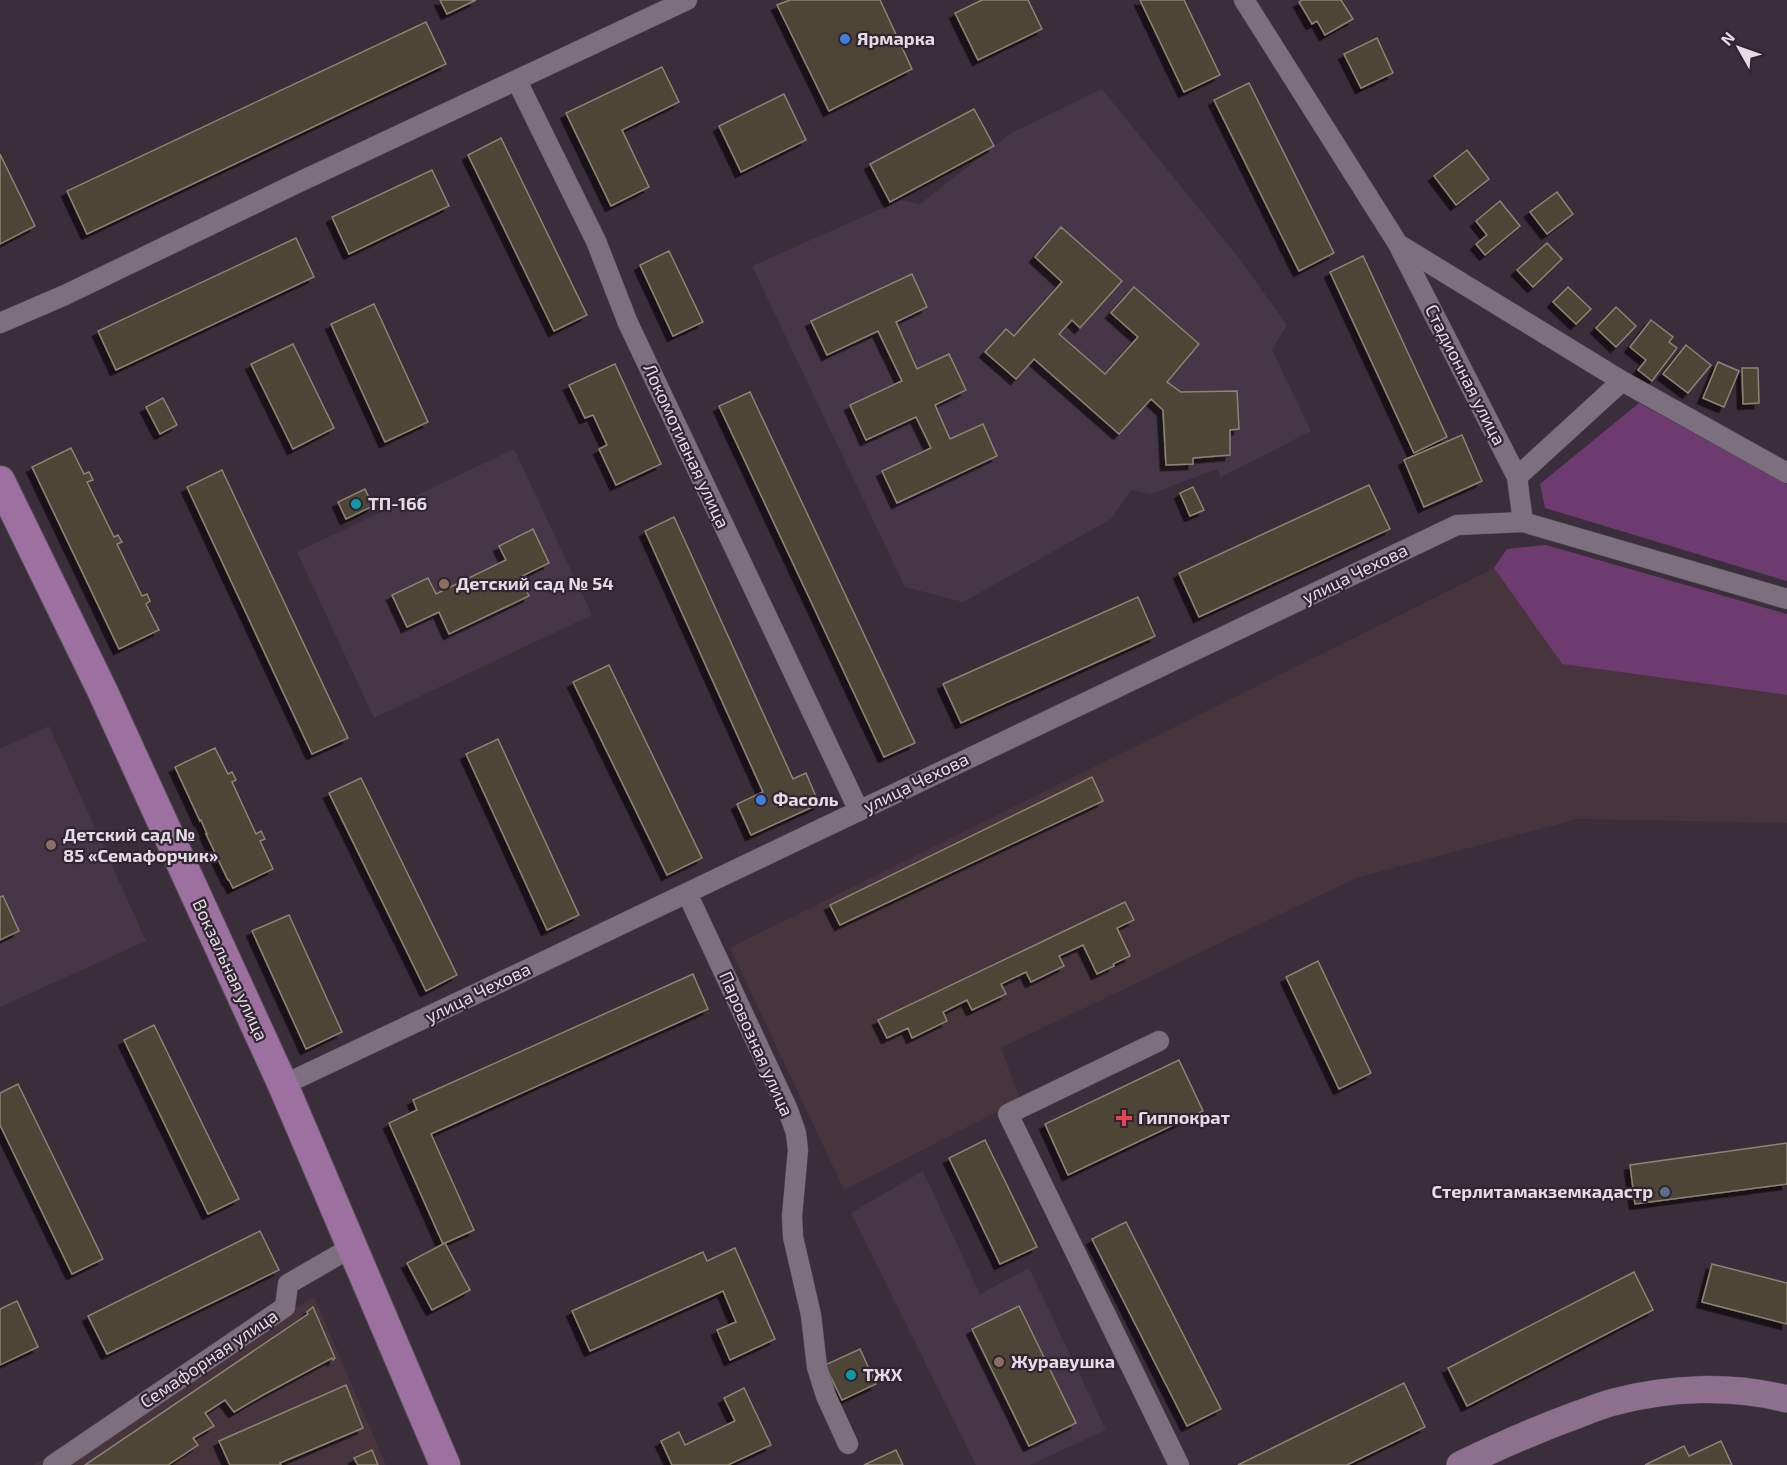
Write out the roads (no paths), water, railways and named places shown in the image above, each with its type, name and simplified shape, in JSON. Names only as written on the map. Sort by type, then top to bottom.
[{"type":"main road","name":"Вокзальная улица","points":[[0,481],[102,690],[283,1085],[446,1465]]},
{"type":"street","points":[[0,323],[65,295],[687,0]]},
{"type":"street","name":"Стадионная улица","points":[[1244,0],[1398,244],[1517,477],[1523,522]]},
{"type":"street","name":"Локомотивная улица","points":[[517,81],[596,241],[628,323],[859,811]]},
{"type":"street","points":[[1398,244],[1622,381],[1787,473]]},
{"type":"street","points":[[1517,477],[1622,381]]},
{"type":"street","points":[[1523,522],[1787,598]]},
{"type":"street","name":"улица Чехова","points":[[283,1085],[1457,525],[1523,522]]},
{"type":"street","name":"Паровозная улица","points":[[687,893],[788,1110],[796,1133],[798,1150],[792,1216],[793,1237],[811,1315],[814,1352],[820,1379],[848,1444]]},
{"type":"street","points":[[1159,1041],[1008,1114],[1179,1465]]},
{"type":"street","name":"Семафорная улица","points":[[53,1465],[285,1307],[288,1284],[352,1246]]},
{"type":"street","points":[[1460,1465],[1547,1425],[1611,1402],[1640,1396],[1673,1391],[1722,1390],[1763,1393],[1787,1399]]},
{"type":"place","name":"Ярмарка","points":[[845,39]]},
{"type":"place","name":"ТП-166","points":[[356,504]]},
{"type":"place","name":"Детский сад № 54","points":[[444,584]]},
{"type":"place","name":"Фасоль","points":[[761,800]]},
{"type":"place","name":"Детский сад № 85 «Семафорчик»","points":[[51,845]]},
{"type":"place","name":"Гиппократ","points":[[1124,1118]]},
{"type":"place","name":"Стерлитамакземкадастр","points":[[1665,1192]]},
{"type":"place","name":"Журавушка","points":[[999,1362]]},
{"type":"place","name":"ТЖХ","points":[[851,1375]]}]
